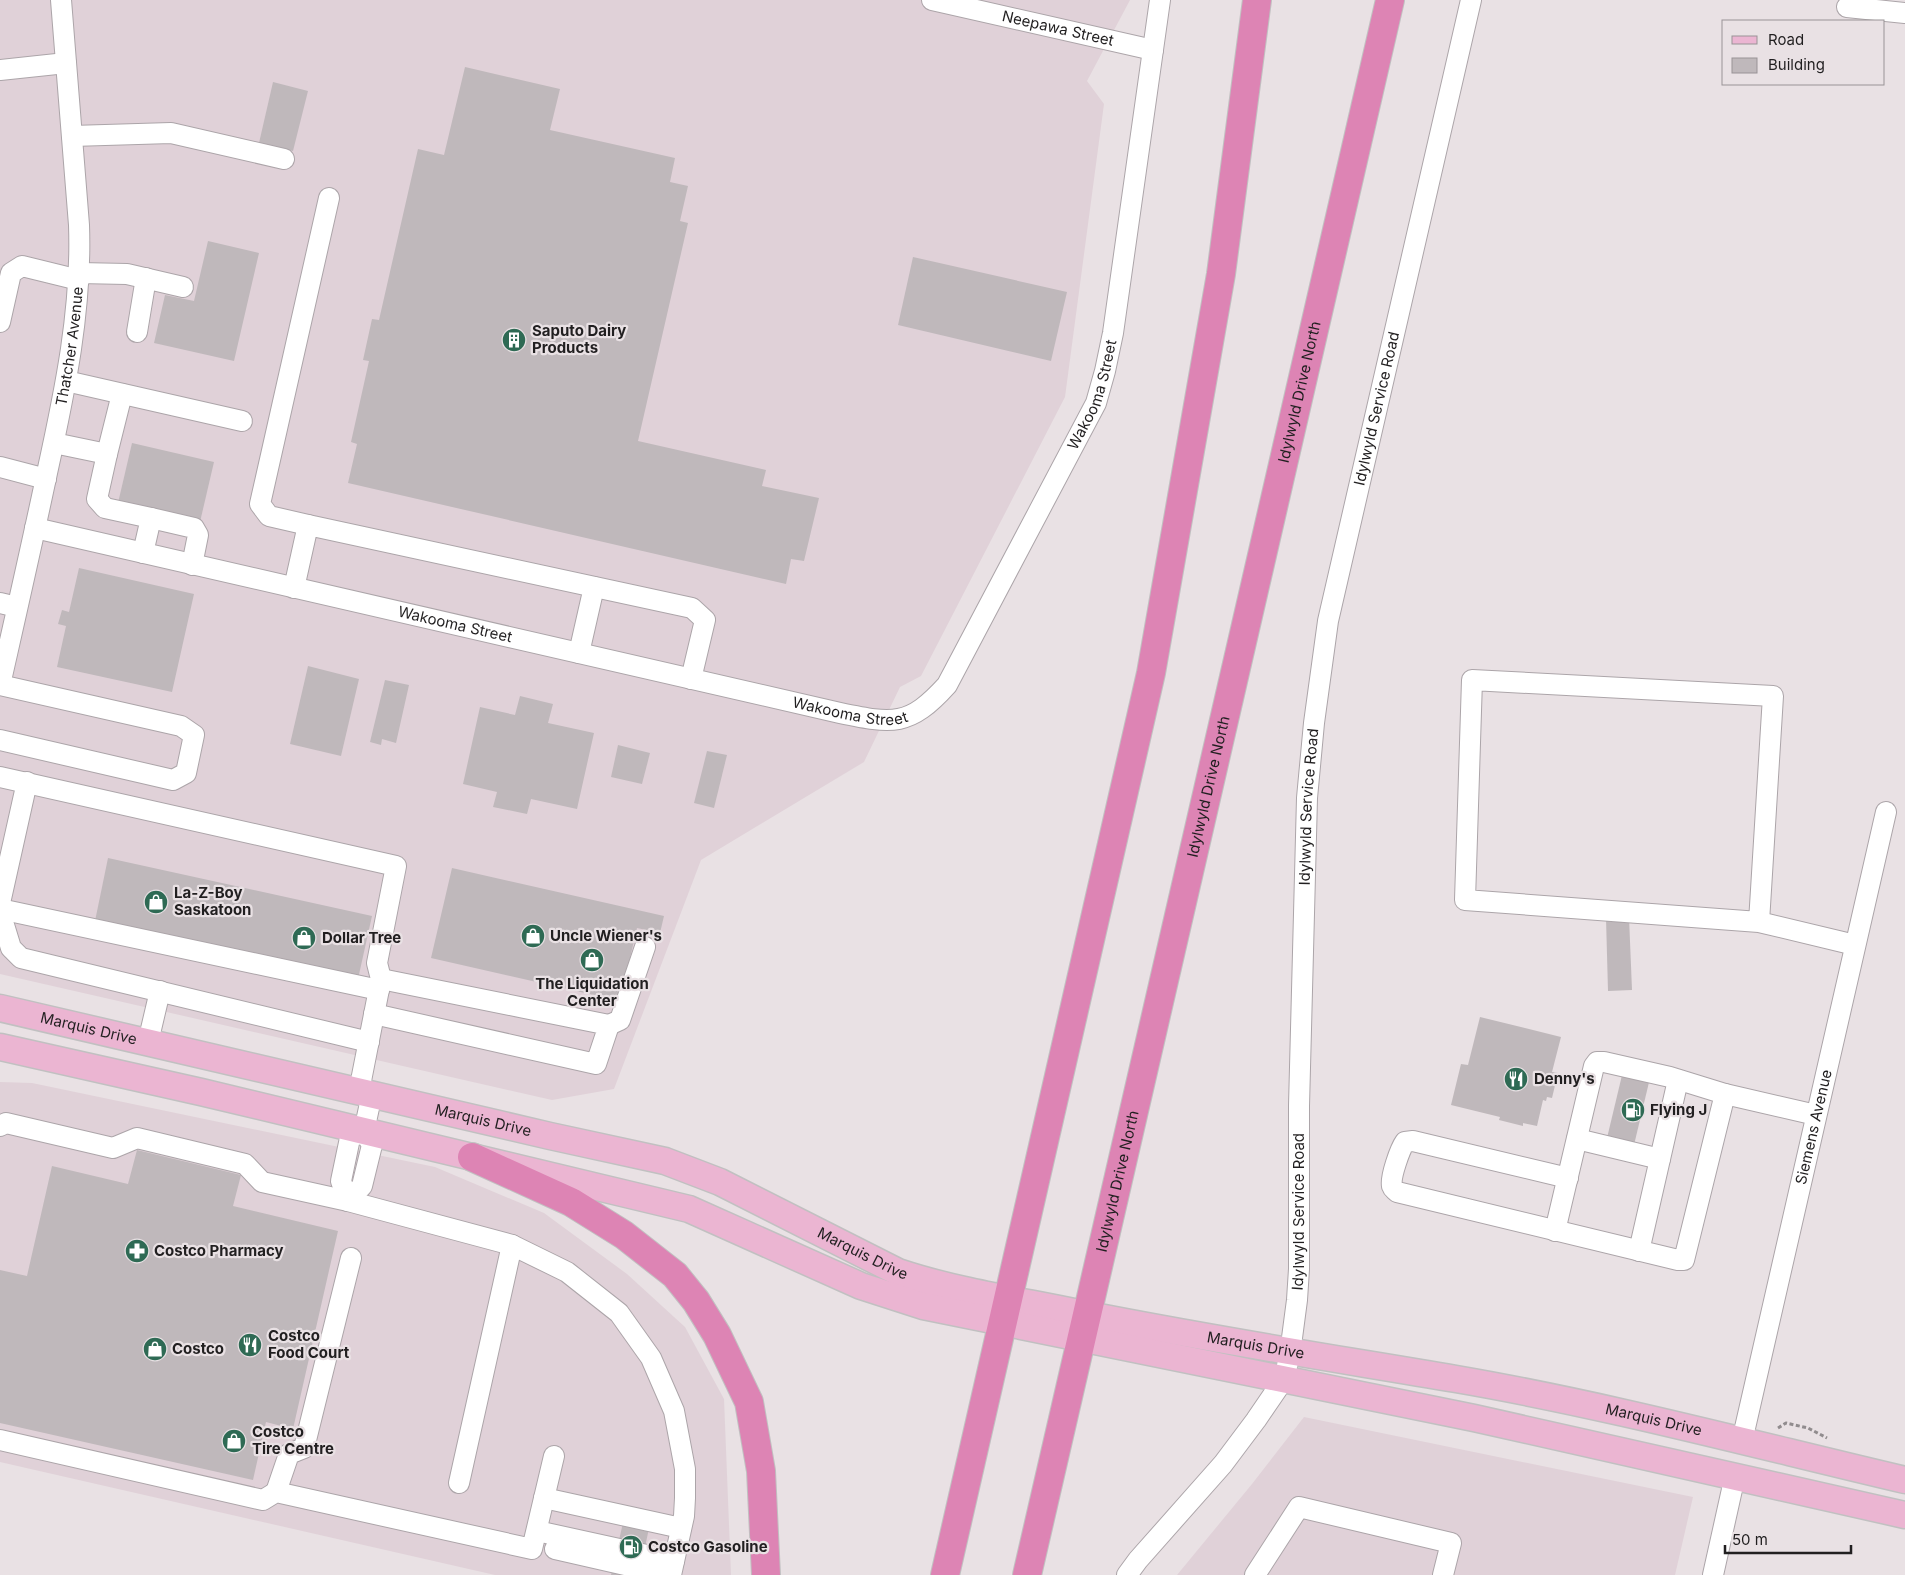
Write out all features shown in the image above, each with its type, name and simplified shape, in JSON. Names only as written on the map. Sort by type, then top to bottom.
[{"type":"highway","points":[[945,1575],[1151,673],[1221,274],[1256,0]]},
{"type":"highway","name":"Idylwyld Drive North","points":[[1027,1575],[1390,0]]},
{"type":"highway","points":[[472,1157],[571,1202],[624,1235],[675,1275],[696,1301],[717,1335],[749,1402],[761,1471],[766,1575]]},
{"type":"main road","points":[[0,994],[40,1018]]},
{"type":"main road","name":"Marquis Drive","points":[[0,1008],[665,1161],[720,1182],[898,1272],[1006,1311]]},
{"type":"main road","name":"Marquis Drive","points":[[0,1047],[364,1131],[689,1209],[861,1286],[923,1306],[1006,1311],[1083,1327],[1284,1379],[1474,1418],[1905,1515]]},
{"type":"main road","points":[[0,1056],[44,1057]]},
{"type":"main road","name":"Marquis Drive","points":[[1083,1327],[1290,1352],[1507,1388],[1905,1480]]},
{"type":"main road","points":[[1735,1476],[1742,1442]]},
{"type":"street","name":"Thatcher Avenue","points":[[0,685],[9,605],[35,528],[54,443],[66,381],[79,277],[79,225],[61,0]]},
{"type":"street","name":"Neepawa Street","points":[[932,0],[1153,50]]},
{"type":"street","name":"Wakooma Street","points":[[35,528],[867,719],[893,721],[916,713],[934,699],[947,684],[1096,403],[1113,333],[1160,0]]},
{"type":"street","name":"Idylwyld Service Road","points":[[1127,1575],[1144,1553],[1223,1464],[1284,1379],[1290,1352],[1297,1300],[1298,1269],[1298,1106],[1306,798],[1317,696],[1328,621],[1471,0]]},
{"type":"street","points":[[1847,7],[1905,13]]},
{"type":"street","points":[[0,70],[66,63]]},
{"type":"street","points":[[72,136],[171,133],[284,159]]},
{"type":"street","points":[[329,198],[260,504],[269,516],[692,608],[705,620],[691,679]]},
{"type":"street","points":[[0,322],[11,273],[22,266],[79,277],[127,274],[183,287]]},
{"type":"street","points":[[137,332],[146,278]]},
{"type":"street","points":[[66,381],[242,421]]},
{"type":"street","points":[[122,394],[97,499],[105,508],[194,528],[198,535],[192,564]]},
{"type":"street","points":[[54,443],[107,454]]},
{"type":"street","points":[[0,467],[46,479]]},
{"type":"street","points":[[143,553],[151,518]]},
{"type":"street","points":[[294,588],[308,525]]},
{"type":"street","points":[[579,653],[594,587]]},
{"type":"street","points":[[1759,922],[1773,696],[1472,680],[1465,900],[1759,922],[1855,946]]},
{"type":"street","points":[[0,685],[181,726],[194,735],[186,773],[173,780],[0,740]]},
{"type":"street","points":[[0,777],[396,866],[377,962],[380,985],[369,1042],[364,1131],[350,1138],[341,1181],[348,1201]]},
{"type":"street","points":[[0,903],[27,782]]},
{"type":"street","name":"Siemens Avenue","points":[[1742,1442],[1886,812]]},
{"type":"street","points":[[369,1042],[21,958],[11,948],[0,910],[380,985],[609,1025],[620,1020],[645,947]]},
{"type":"street","points":[[148,1042],[160,991]]},
{"type":"street","points":[[374,1014],[596,1064],[609,1025]]},
{"type":"street","points":[[1555,1230],[1594,1066],[1598,1062],[1816,1115]]},
{"type":"street","points":[[1639,1251],[1678,1080]]},
{"type":"street","points":[[1568,1178],[1413,1141],[1405,1142],[1401,1148],[1392,1182],[1393,1188],[1397,1192],[1639,1251],[1684,1260],[1726,1094]]},
{"type":"street","points":[[0,1126],[6,1123],[113,1148],[137,1138],[245,1164],[262,1182],[348,1201],[512,1245],[567,1272],[619,1313],[651,1358],[674,1411],[685,1469],[685,1498],[675,1555]]},
{"type":"street","points":[[1577,1139],[1660,1159]]},
{"type":"street","points":[[459,1483],[512,1245]]},
{"type":"street","points":[[0,1440],[263,1500],[276,1492],[290,1454],[304,1448],[351,1258]]},
{"type":"street","points":[[554,1456],[532,1553],[627,1575]]},
{"type":"street","points":[[1713,1575],[1735,1476]]},
{"type":"street","points":[[276,1492],[538,1525],[675,1555]]},
{"type":"street","points":[[1255,1575],[1298,1507],[1451,1543],[1444,1575]]},
{"type":"street","points":[[538,1525],[675,1555]]},
{"type":"shaded area","points":[[0,0],[1130,0],[1087,81],[1104,104],[1065,397],[921,676],[900,687],[864,762],[701,860],[614,1089],[552,1100],[0,974]]},
{"type":"shaded area","points":[[0,1082],[32,1083],[435,1167],[544,1213],[627,1274],[685,1327],[724,1399],[731,1575],[495,1575],[0,1462]]},
{"type":"shaded area","points":[[1304,1417],[1693,1497],[1675,1575],[1177,1575]]},
{"type":"building","name":"Saputo Dairy Products","points":[[465,67],[560,89],[550,130],[675,158],[670,182],[688,186],[680,221],[688,223],[638,441],[766,470],[762,486],[819,498],[804,561],[791,559],[786,584],[348,483],[357,444],[351,442],[369,361],[363,360],[372,319],[379,320],[418,149],[444,155]]},
{"type":"building","points":[[273,82],[308,91],[293,151],[259,143]]},
{"type":"building","points":[[208,241],[259,253],[234,361],[154,343],[165,295],[194,301]]},
{"type":"building","points":[[913,257],[1067,292],[1051,361],[898,325]]},
{"type":"building","points":[[132,443],[214,462],[200,522],[118,503]]},
{"type":"building","points":[[79,568],[194,594],[172,692],[57,667],[66,626],[58,624],[62,610],[69,612]]},
{"type":"building","points":[[308,666],[359,679],[341,756],[290,744]]},
{"type":"building","points":[[385,680],[409,685],[396,743],[382,739],[381,745],[370,742]]},
{"type":"building","points":[[520,696],[553,704],[548,723],[594,733],[577,809],[531,799],[527,814],[493,807],[497,792],[463,784],[480,707],[515,715]]},
{"type":"building","points":[[618,745],[650,753],[642,784],[611,777]]},
{"type":"building","points":[[707,751],[727,755],[714,808],[694,803]]},
{"type":"building","points":[[108,858],[372,916],[358,979],[95,921]]},
{"type":"building","points":[[452,868],[664,916],[660,933],[637,928],[620,1001],[431,958]]},
{"type":"building","points":[[1629,917],[1632,990],[1608,991],[1606,918]]},
{"type":"building","points":[[1480,1017],[1561,1037],[1552,1072],[1558,1073],[1552,1098],[1547,1097],[1546,1101],[1543,1100],[1537,1126],[1523,1123],[1523,1126],[1499,1120],[1500,1117],[1451,1105],[1461,1064],[1468,1065]]},
{"type":"building","points":[[1623,1071],[1650,1078],[1634,1145],[1607,1138]]},
{"type":"building","name":"Costco","points":[[137,1150],[241,1175],[233,1206],[338,1231],[293,1429],[266,1422],[253,1480],[0,1423],[0,1270],[27,1276],[52,1166],[128,1184]]},
{"type":"building","name":"Costco Gasoline","points":[[625,1514],[651,1519],[639,1575],[611,1575]]},
{"type":"place","name":"Saputo Dairy Products","points":[[514,340]]},
{"type":"place","name":"La-Z-Boy Saskatoon","points":[[156,902]]},
{"type":"place","name":"Uncle Wiener's","points":[[533,936]]},
{"type":"place","name":"Dollar Tree","points":[[304,938]]},
{"type":"place","name":"The Liquidation Center","points":[[592,960]]},
{"type":"place","name":"Denny's","points":[[1516,1079]]},
{"type":"place","name":"Flying J","points":[[1633,1110]]},
{"type":"place","name":"Costco Pharmacy","points":[[137,1251]]},
{"type":"place","name":"Costco Food Court","points":[[250,1345]]},
{"type":"place","name":"Costco","points":[[155,1349]]},
{"type":"place","name":"Costco Tire Centre","points":[[234,1441]]},
{"type":"place","name":"Costco Gasoline","points":[[631,1547]]}]
